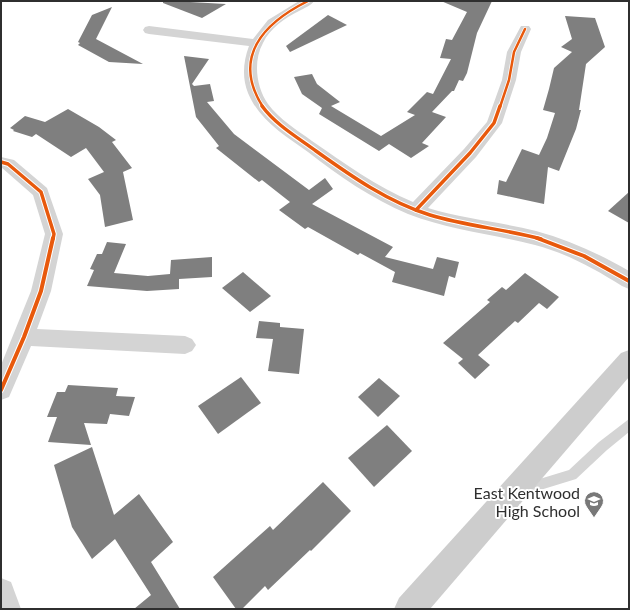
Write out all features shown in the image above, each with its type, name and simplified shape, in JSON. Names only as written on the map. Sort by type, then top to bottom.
[{"type":"main road","points":[[410,609],[629,360]]},
{"type":"street","points":[[308,1],[283,14],[256,42],[250,68],[253,90],[267,111],[284,127],[356,179],[388,197],[416,210],[457,223],[537,239],[578,254],[612,270],[629,281]]},
{"type":"street","points":[[416,210],[470,153],[494,123],[509,80],[514,52],[525,28]]},
{"type":"street","points":[[149,30],[256,42]]},
{"type":"street","points":[[1,162],[8,164],[41,192],[54,234],[41,291],[24,337],[1,390]]},
{"type":"street","points":[[24,337],[185,345]]},
{"type":"street","points":[[1,592],[7,609]]},
{"type":"lane","points":[[513,492],[572,475],[603,446],[629,425]]},
{"type":"building","points":[[163,1],[226,4],[202,18],[163,3]]},
{"type":"building","points":[[441,1],[492,1],[477,33],[467,73],[463,81],[459,80],[454,91],[452,91],[432,112],[446,117],[422,143],[429,146],[411,158],[389,144],[379,151],[319,114],[322,108],[302,94],[294,77],[312,74],[317,84],[340,102],[331,106],[381,136],[415,115],[407,112],[427,92],[433,94],[451,59],[440,58],[446,39],[452,40],[467,12]]},
{"type":"building","points":[[112,7],[96,39],[143,64],[109,62],[78,45],[80,43],[78,42],[92,15]]},
{"type":"building","points":[[328,15],[347,25],[290,52],[286,46]]},
{"type":"building","points":[[565,16],[595,18],[605,47],[586,64],[579,110],[581,110],[576,129],[559,171],[548,167],[544,204],[497,194],[499,180],[506,182],[522,149],[539,155],[547,138],[555,113],[543,110],[554,68],[572,52],[561,47],[572,39]]},
{"type":"building","points":[[184,56],[209,59],[192,84],[194,86],[210,84],[214,101],[207,102],[234,134],[309,190],[325,178],[333,189],[312,204],[393,247],[385,257],[433,269],[437,257],[459,262],[455,278],[449,276],[444,296],[392,282],[395,272],[360,253],[358,255],[308,227],[305,229],[279,210],[290,202],[262,180],[259,182],[216,148],[219,146],[196,117]]},
{"type":"building","points":[[68,109],[99,127],[116,140],[112,142],[132,168],[123,172],[133,220],[105,227],[100,195],[88,179],[104,172],[86,148],[71,157],[36,134],[32,137],[13,131],[14,130],[10,128],[25,116],[45,122]]},
{"type":"building","points":[[629,192],[629,223],[608,211]]},
{"type":"building","points":[[107,242],[126,244],[114,273],[148,276],[170,274],[171,260],[212,257],[212,277],[179,279],[179,289],[147,291],[87,286],[94,270],[90,269],[97,254],[102,254]]},
{"type":"building","points":[[243,272],[271,296],[250,312],[222,288]]},
{"type":"building","points":[[525,273],[559,297],[547,309],[539,303],[518,323],[515,321],[478,355],[490,365],[475,379],[458,363],[463,359],[443,343],[490,302],[487,300],[502,287],[506,290]]},
{"type":"building","points":[[259,321],[280,323],[280,327],[304,329],[299,374],[268,371],[273,339],[256,338]]},
{"type":"building","points":[[241,377],[261,403],[218,434],[198,406]]},
{"type":"building","points":[[379,378],[400,396],[378,417],[358,397]]},
{"type":"building","points":[[68,385],[118,388],[116,396],[135,397],[129,416],[110,414],[107,424],[84,423],[91,445],[48,442],[57,417],[47,417],[57,392],[65,392]]},
{"type":"building","points":[[387,425],[412,451],[374,487],[348,458]]},
{"type":"building","points":[[92,447],[114,515],[139,494],[173,542],[151,562],[180,609],[134,609],[151,595],[115,539],[92,559],[72,527],[54,465]]},
{"type":"building","points":[[323,482],[351,511],[311,551],[310,550],[268,590],[265,586],[242,609],[236,609],[213,577],[270,526],[273,530]]},
{"type":"cycle path","points":[[308,1],[286,13],[273,23],[261,35],[254,50],[251,66],[251,80],[253,87],[267,112],[277,122],[349,174],[402,204],[446,219],[521,234],[561,246],[584,256],[629,281]]},
{"type":"cycle path","points":[[416,210],[470,153],[494,123],[509,80],[514,52],[525,29]]},
{"type":"cycle path","points":[[1,162],[8,164],[41,192],[54,234],[41,291],[24,337],[1,390]]},
{"type":"place","name":"East Kentwood High School","points":[[594,518]]}]
